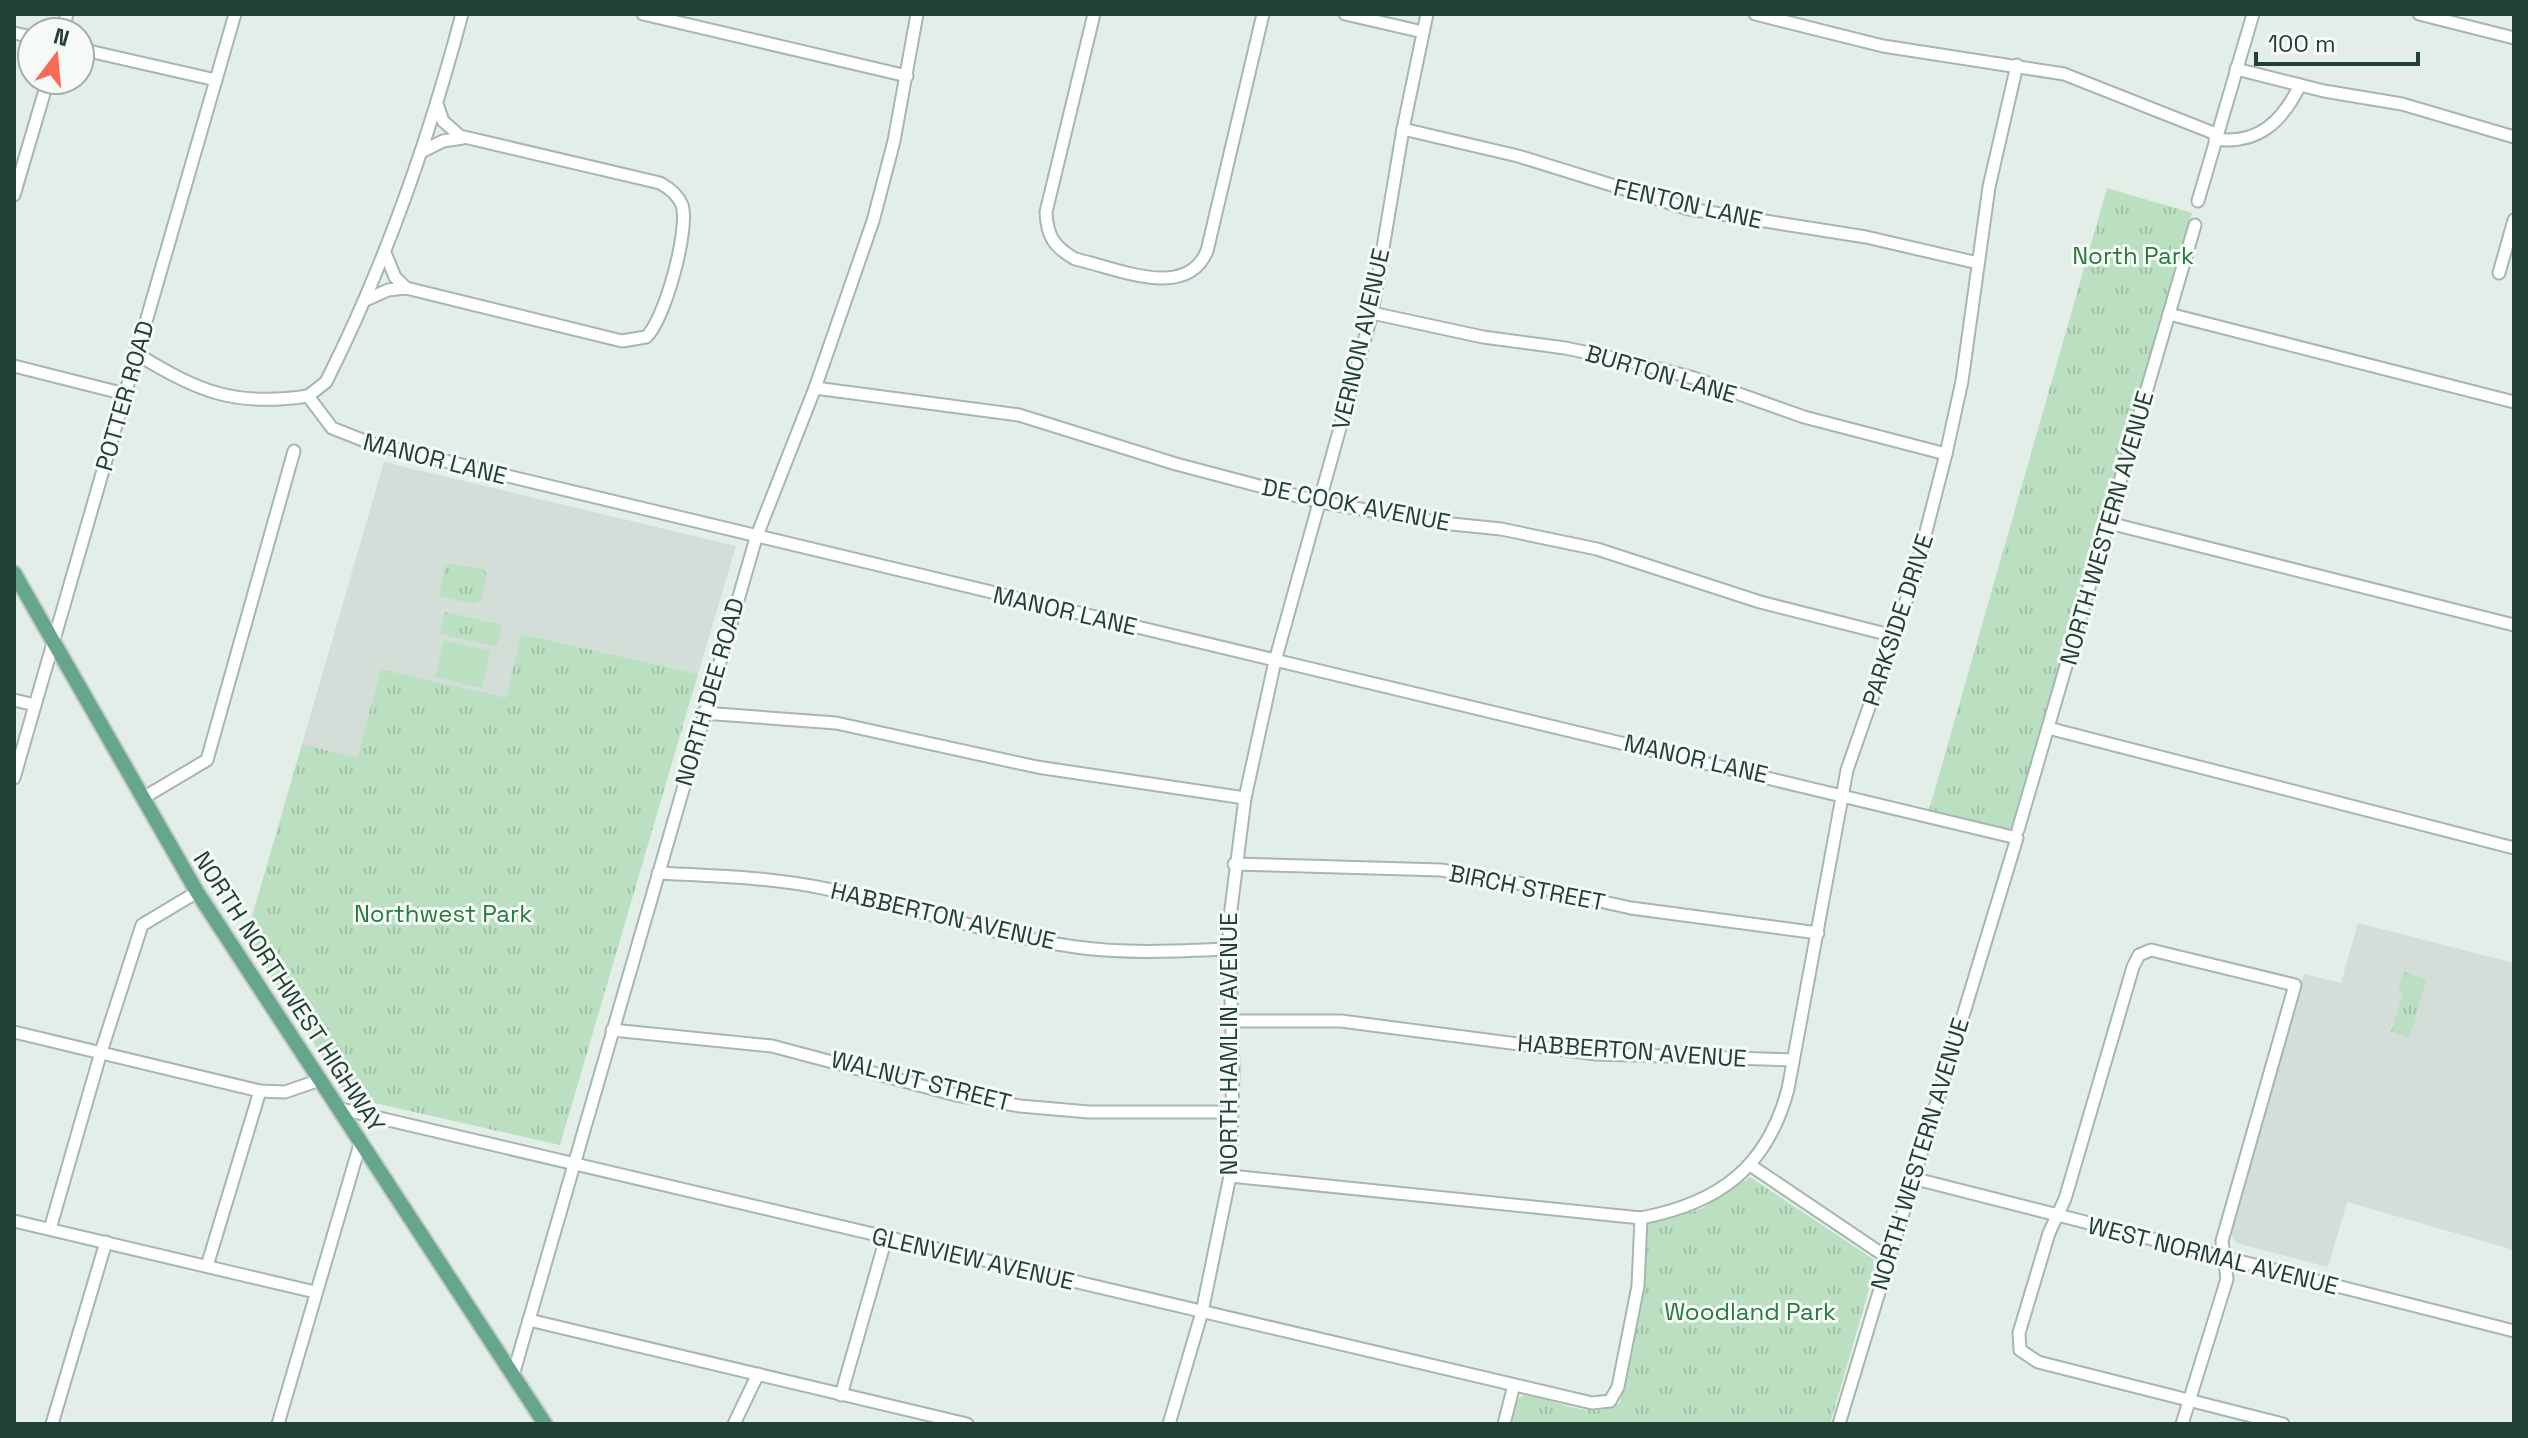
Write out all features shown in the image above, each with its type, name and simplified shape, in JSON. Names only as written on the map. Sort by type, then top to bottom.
[{"type":"main road","name":"NORTH NORTHWEST HIGHWAY","points":[[14,573],[197,892],[317,1081],[544,1424]]},
{"type":"street","name":"POTTER ROAD","points":[[14,778],[235,14]]},
{"type":"street","points":[[137,354],[199,389],[248,401],[308,396],[326,382],[368,299],[386,255],[423,151],[462,14]]},
{"type":"street","points":[[643,14],[907,76]]},
{"type":"street","name":"NORTH DEE ROAD","points":[[513,1375],[756,538],[815,388],[873,221],[907,76],[917,14]]},
{"type":"street","points":[[1094,14],[1046,212],[1047,232],[1062,252],[1075,259],[1172,280],[1184,277],[1202,263],[1263,14]]},
{"type":"street","points":[[1345,14],[1423,32]]},
{"type":"street","name":"VERNON AVENUE","points":[[1275,661],[1372,313],[1403,129],[1427,14]]},
{"type":"street","points":[[1755,14],[1883,46],[2064,74],[2216,136],[2243,140],[2271,127],[2287,111],[2300,85]]},
{"type":"street","points":[[2198,201],[2253,14]]},
{"type":"street","points":[[2419,14],[2514,38]]},
{"type":"street","points":[[96,53],[216,80]]},
{"type":"street","name":"PARKSIDE DRIVE","points":[[1750,1165],[1779,1120],[1851,756],[1926,536],[1946,454],[1962,381],[1989,187],[2017,65]]},
{"type":"street","points":[[2236,69],[2300,85],[2402,104],[2514,137]]},
{"type":"street","points":[[14,195],[43,96]]},
{"type":"street","points":[[437,104],[448,127],[475,140]]},
{"type":"street","name":"FENTON LANE","points":[[1403,129],[1518,156],[1689,209],[1866,237],[1978,263]]},
{"type":"street","points":[[368,299],[388,290],[406,288],[622,341],[633,340],[653,331],[674,270],[684,217],[682,204],[669,188],[475,140],[452,139],[423,151]]},
{"type":"street","points":[[2499,273],[2514,220]]},
{"type":"street","name":"NORTH WESTERN AVENUE","points":[[1839,1424],[2017,834],[2195,225]]},
{"type":"street","points":[[386,255],[395,277],[406,288]]},
{"type":"street","name":"BURTON LANE","points":[[1372,313],[1483,337],[1565,348],[1633,362],[1694,378],[1804,417],[1946,454]]},
{"type":"street","points":[[2169,314],[2514,402]]},
{"type":"street","points":[[14,366],[125,394]]},
{"type":"street","name":"DE COOK AVENUE","points":[[815,388],[1019,415],[1203,472],[1320,502],[1442,523],[1501,529],[1597,549],[1760,602],[1894,636]]},
{"type":"street","name":"MANOR LANE","points":[[308,396],[332,428],[350,437],[756,538],[2017,834]]},
{"type":"street","points":[[143,798],[207,760],[294,451]]},
{"type":"street","points":[[2109,523],[2514,625]]},
{"type":"street","name":"NORTH HAMLIN AVENUE","points":[[1169,1424],[1202,1312],[1230,1176],[1232,1021],[1228,949],[1234,864],[1275,661]]},
{"type":"street","points":[[14,700],[35,705]]},
{"type":"street","points":[[703,713],[836,723],[1037,767],[1245,798]]},
{"type":"street","points":[[2048,728],[2514,848]]},
{"type":"street","name":"BIRCH STREET","points":[[1234,864],[1441,870],[1498,878],[1631,908],[1818,933]]},
{"type":"street","name":"HABBERTON AVENUE","points":[[658,873],[760,879],[823,888],[978,929],[1081,947],[1156,951],[1228,949]]},
{"type":"street","points":[[50,1229],[101,1052],[142,925],[197,892]]},
{"type":"street","points":[[2182,1424],[2190,1400],[2227,1279],[2222,1241],[2295,985],[2158,950],[2145,953],[2133,967],[2058,1216],[2049,1233],[2019,1333],[2020,1350],[2038,1362],[2190,1400],[2283,1424]]},
{"type":"street","name":"HABBERTON AVENUE","points":[[1232,1021],[1341,1021],[1596,1054],[1793,1060]]},
{"type":"street","name":"WALNUT STREET","points":[[612,1030],[772,1046],[941,1091],[1020,1106],[1089,1112],[1232,1112]]},
{"type":"street","points":[[14,1032],[260,1091],[285,1092],[317,1081]]},
{"type":"street","points":[[207,1266],[260,1091]]},
{"type":"street","name":"GLENVIEW AVENUE","points":[[336,1108],[1592,1403],[1610,1401],[1618,1387],[1638,1286],[1641,1218]]},
{"type":"street","points":[[278,1424],[360,1144]]},
{"type":"street","points":[[1230,1176],[1641,1218],[1696,1203],[1729,1185],[1750,1165],[1888,1258]]},
{"type":"street","name":"WEST NORMAL AVENUE","points":[[1912,1178],[2514,1331]]},
{"type":"street","points":[[14,1221],[315,1292]]},
{"type":"street","points":[[841,1395],[886,1238]]},
{"type":"street","points":[[52,1424],[106,1242]]},
{"type":"street","points":[[529,1320],[967,1424]]},
{"type":"street","points":[[734,1424],[758,1374]]},
{"type":"street","points":[[1504,1424],[1514,1385]]},
{"type":"shaded area","points":[[384,462],[736,546],[698,674],[521,634],[506,699],[381,669],[357,759],[302,744]]},
{"type":"shaded area","points":[[2358,923],[2514,963],[2514,1250],[2347,1202],[2328,1267],[2236,1243],[2228,1229],[2304,974],[2341,983]]},
{"type":"green space","name":"North Park","points":[[2107,188],[2192,213],[2013,831],[1929,810]]},
{"type":"green space","points":[[450,564],[483,569],[487,574],[481,601],[474,604],[439,596],[445,567]]},
{"type":"green space","points":[[445,612],[502,625],[497,647],[440,634]]},
{"type":"green space","name":"Northwest Park","points":[[521,634],[698,674],[560,1145],[348,1097],[246,937],[302,744],[357,758],[381,669],[506,698]]},
{"type":"green space","points":[[444,640],[490,651],[482,688],[435,677]]},
{"type":"green space","points":[[2404,972],[2427,979],[2409,1038],[2391,1032],[2403,992],[2398,990]]},
{"type":"green space","name":"Woodland Park","points":[[1750,1177],[1873,1259],[1874,1272],[1830,1424],[1511,1424],[1518,1399],[1524,1395],[1586,1410],[1610,1408],[1620,1402],[1640,1309],[1645,1234],[1649,1224],[1701,1209]]}]
